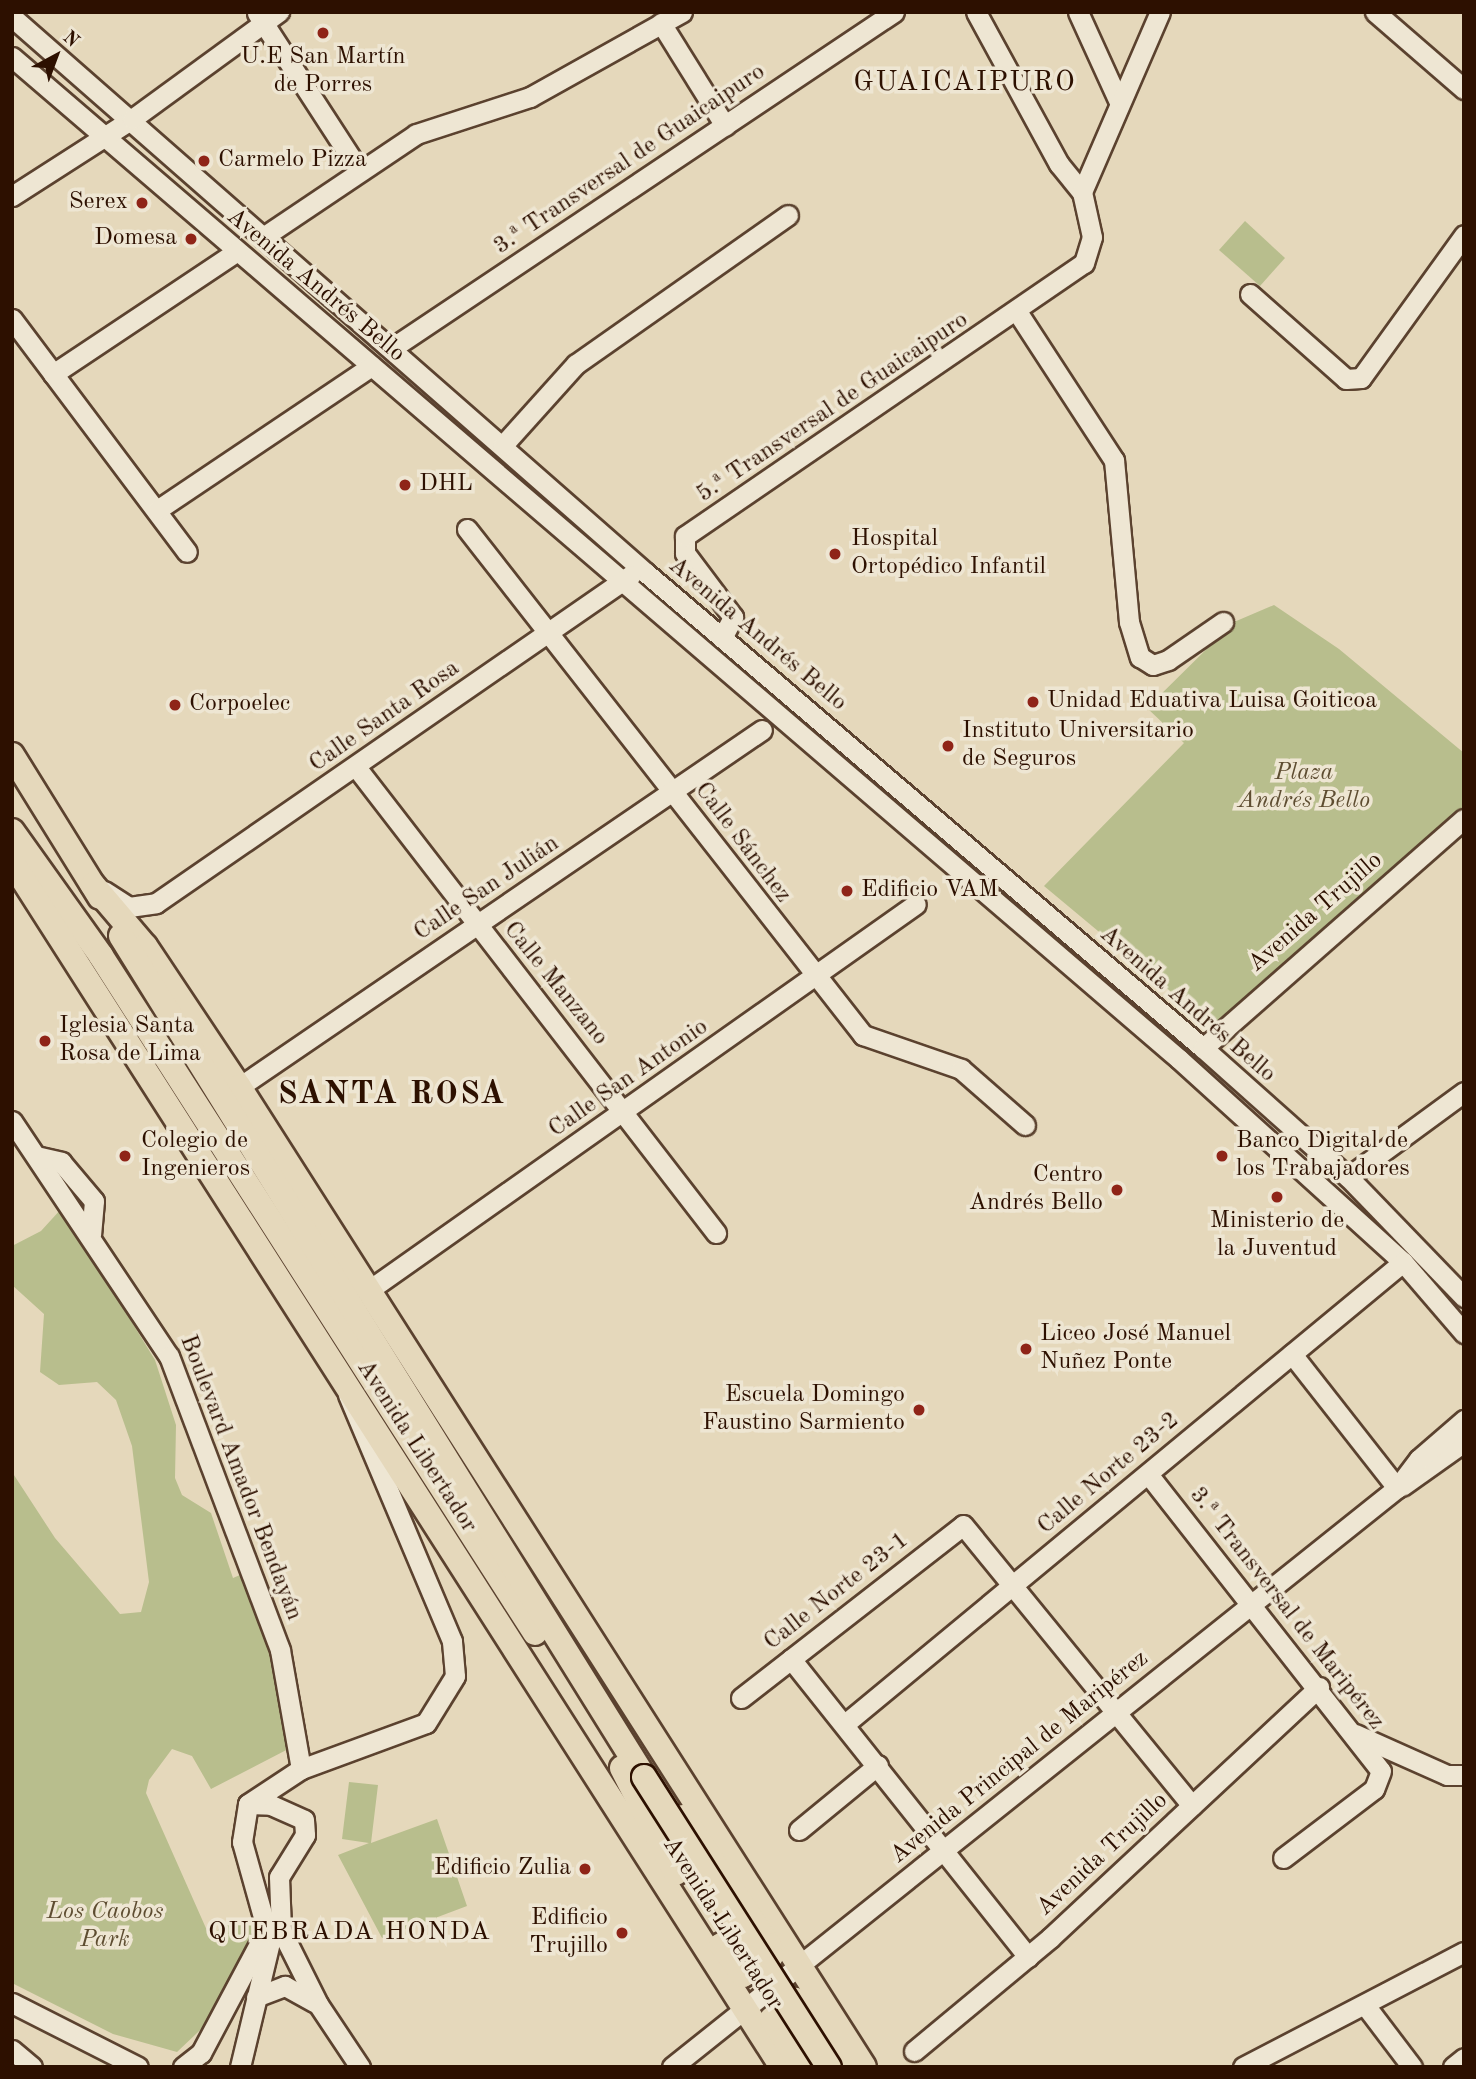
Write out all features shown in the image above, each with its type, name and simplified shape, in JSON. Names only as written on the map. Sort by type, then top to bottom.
[{"type":"main road","name":"Avenida Libertador","points":[[12,755],[93,885],[162,1010],[254,1155],[355,1334],[428,1432],[572,1661],[634,1777],[829,2067]]},
{"type":"main road","name":"Avenida Libertador","points":[[12,831],[79,922],[355,1334],[814,2067]]},
{"type":"main road","name":"Avenida Libertador","points":[[12,862],[782,2067]]},
{"type":"main road","name":"Avenida Libertador","points":[[93,885],[145,946],[239,1087],[864,2067]]},
{"type":"main road","points":[[12,886],[47,915]]},
{"type":"main road","points":[[254,1155],[364,1282],[355,1334]]},
{"type":"main road","points":[[251,1235],[355,1334]]},
{"type":"main road","points":[[428,1432],[437,1395]]},
{"type":"main road","points":[[572,1661],[769,1945],[771,1956],[756,1972],[743,1975],[732,1964],[667,1858],[634,1777]]},
{"type":"main road","points":[[749,2018],[806,1974]]},
{"type":"main road","points":[[803,2067],[772,2019],[795,2000],[843,2067]]},
{"type":"street","points":[[263,237],[416,134],[530,97],[682,12]]},
{"type":"street","name":"3.ª Transversal de Guaicaipuro","points":[[392,348],[894,12]]},
{"type":"street","points":[[976,12],[1040,132],[1083,192]]},
{"type":"street","points":[[1079,12],[1119,102]]},
{"type":"street","points":[[1083,192],[1119,102],[1160,12]]},
{"type":"street","points":[[1375,12],[1464,89]]},
{"type":"street","points":[[12,196],[132,119],[266,16],[359,170]]},
{"type":"street","name":"Avenida Andrés Bello","points":[[12,17],[132,119],[639,567],[1203,1048],[1348,1177],[1464,1297]]},
{"type":"street","points":[[661,23],[725,126]]},
{"type":"street","name":"Avenida Andrés Bello","points":[[12,57],[622,584],[1178,1059],[1403,1262],[1464,1333]]},
{"type":"street","name":"5.ª Transversal de Guaicaipuro","points":[[722,638],[733,617],[685,553],[685,536],[1077,271],[1092,237],[1083,192]]},
{"type":"street","points":[[503,445],[576,363],[788,215]]},
{"type":"street","points":[[1250,294],[1346,379],[1362,378],[1464,235]]},
{"type":"street","points":[[53,374],[236,252]]},
{"type":"street","points":[[1018,313],[1114,460],[1129,622],[1140,657],[1153,664],[1168,660],[1223,622]]},
{"type":"street","points":[[12,319],[187,552]]},
{"type":"street","points":[[157,510],[371,366]]},
{"type":"street","name":"Calle Sánchez","points":[[467,529],[552,634],[814,977],[872,1042],[961,1069],[1026,1125]]},
{"type":"street","name":"Calle Santa Rosa","points":[[156,903],[552,634],[622,584],[639,567]]},
{"type":"street","name":"Calle San Julián","points":[[239,1087],[762,730]]},
{"type":"street","name":"Calle Manzano","points":[[356,767],[476,926],[626,1111],[716,1233]]},
{"type":"street","name":"Avenida Trujillo","points":[[1203,1048],[1464,819]]},
{"type":"street","points":[[93,885],[130,907],[156,903],[145,946]]},
{"type":"street","name":"Calle San Antonio","points":[[364,1282],[626,1111],[916,904]]},
{"type":"street","points":[[1348,1177],[1464,1092]]},
{"type":"street","name":"Boulevard Amador Bendayán","points":[[12,1121],[91,1234],[169,1356],[280,1650],[301,1769]]},
{"type":"street","name":"Calle Norte 23-2","points":[[846,1723],[1403,1262]]},
{"type":"street","points":[[1292,1354],[1397,1488]]},
{"type":"street","points":[[241,2060],[269,1954],[268,1927],[242,1842],[248,1804],[301,1769],[426,1723],[454,1676],[452,1641],[351,1413],[346,1387]]},
{"type":"street","name":"Avenida Principal de Maripérez","points":[[1397,1488],[1419,1459],[1464,1420]]},
{"type":"street","name":"Avenida Principal de Maripérez","points":[[806,1974],[946,1851],[1113,1713],[1397,1488],[1464,1442]]},
{"type":"street","name":"3.ª Transversal de Maripérez","points":[[1148,1474],[1320,1687],[1381,1776],[1374,1789],[1283,1858]]},
{"type":"street","name":"Calle Norte 23-1","points":[[741,1698],[963,1525],[1012,1587]]},
{"type":"street","points":[[1012,1587],[1192,1806]]},
{"type":"street","points":[[791,1659],[846,1723],[1028,1957]]},
{"type":"street","name":"Avenida Trujillo","points":[[914,2051],[1028,1957],[1320,1687]]},
{"type":"street","points":[[1353,1733],[1447,1775],[1464,1775]]},
{"type":"street","points":[[799,1829],[878,1765]]},
{"type":"street","points":[[248,1804],[271,1804],[304,1820],[304,1835],[276,1892],[289,1952],[318,2004],[360,2067]]},
{"type":"street","points":[[183,2067],[201,2053],[268,1927]]},
{"type":"street","points":[[1242,2067],[1464,1952]]},
{"type":"street","points":[[256,1997],[285,1986],[318,2004]]},
{"type":"street","points":[[12,2003],[138,2067]]},
{"type":"street","points":[[1365,2005],[1412,2067]]},
{"type":"street","points":[[672,2067],[749,2018]]},
{"type":"street","points":[[12,2050],[32,2067]]},
{"type":"street","points":[[1453,2067],[1464,2059]]},
{"type":"green space","points":[[1245,221],[1285,258],[1260,286],[1219,250]]},
{"type":"green space","name":"Plaza Andrés Bello","points":[[1274,605],[1339,649],[1464,753],[1464,819],[1218,1031],[1044,886],[1184,743],[1147,708],[1234,622]]},
{"type":"green space","name":"Los Caobos Park","points":[[62,1208],[155,1360],[176,1425],[175,1478],[182,1495],[211,1513],[233,1578],[240,1575],[267,1639],[296,1745],[211,1789],[192,1756],[172,1749],[149,1780],[146,1793],[209,1935],[239,1918],[262,1927],[216,2015],[177,2052],[113,2034],[12,1983],[12,1472],[55,1538],[120,1614],[141,1612],[149,1582],[132,1446],[116,1400],[97,1382],[59,1385],[40,1372],[44,1314],[12,1285],[12,1246],[41,1231]]},
{"type":"green space","points":[[349,1782],[378,1785],[371,1843],[437,1819],[467,1906],[382,1938],[338,1855],[369,1843],[342,1839]]},
{"type":"place","name":"U.E San Martín de Porres","points":[[323,33]]},
{"type":"place","name":"Carmelo Pizza","points":[[204,161]]},
{"type":"place","name":"Serex","points":[[142,203]]},
{"type":"place","name":"Domesa","points":[[191,239]]},
{"type":"place","name":"DHL","points":[[405,485]]},
{"type":"place","name":"Hospital Ortopédico Infantil","points":[[835,554]]},
{"type":"place","name":"Unidad Eduativa Luisa Goiticoa","points":[[1033,702]]},
{"type":"place","name":"Corpoelec","points":[[175,705]]},
{"type":"place","name":"Instituto Universitario de Seguros","points":[[948,746]]},
{"type":"place","name":"Edificio VAM","points":[[847,891]]},
{"type":"place","name":"Iglesia Santa Rosa de Lima","points":[[45,1041]]},
{"type":"place","name":"Colegio de Ingenieros","points":[[125,1156]]},
{"type":"place","name":"Banco Digital de los Trabajadores","points":[[1222,1156]]},
{"type":"place","name":"Centro Andrés Bello","points":[[1117,1190]]},
{"type":"place","name":"Ministerio de la Juventud","points":[[1277,1197]]},
{"type":"place","name":"Liceo José Manuel Nuñez Ponte","points":[[1026,1349]]},
{"type":"place","name":"Escuela Domingo Faustino Sarmiento","points":[[919,1410]]},
{"type":"place","name":"Edificio Zulia","points":[[585,1869]]},
{"type":"place","name":"Edificio Trujillo","points":[[622,1933]]},
{"type":"district","name":"GUAICAIPURO","points":[[965,83]]},
{"type":"district","name":"SANTA ROSA","points":[[392,1095]]},
{"type":"district","name":"QUEBRADA HONDA","points":[[350,1933]]}]
